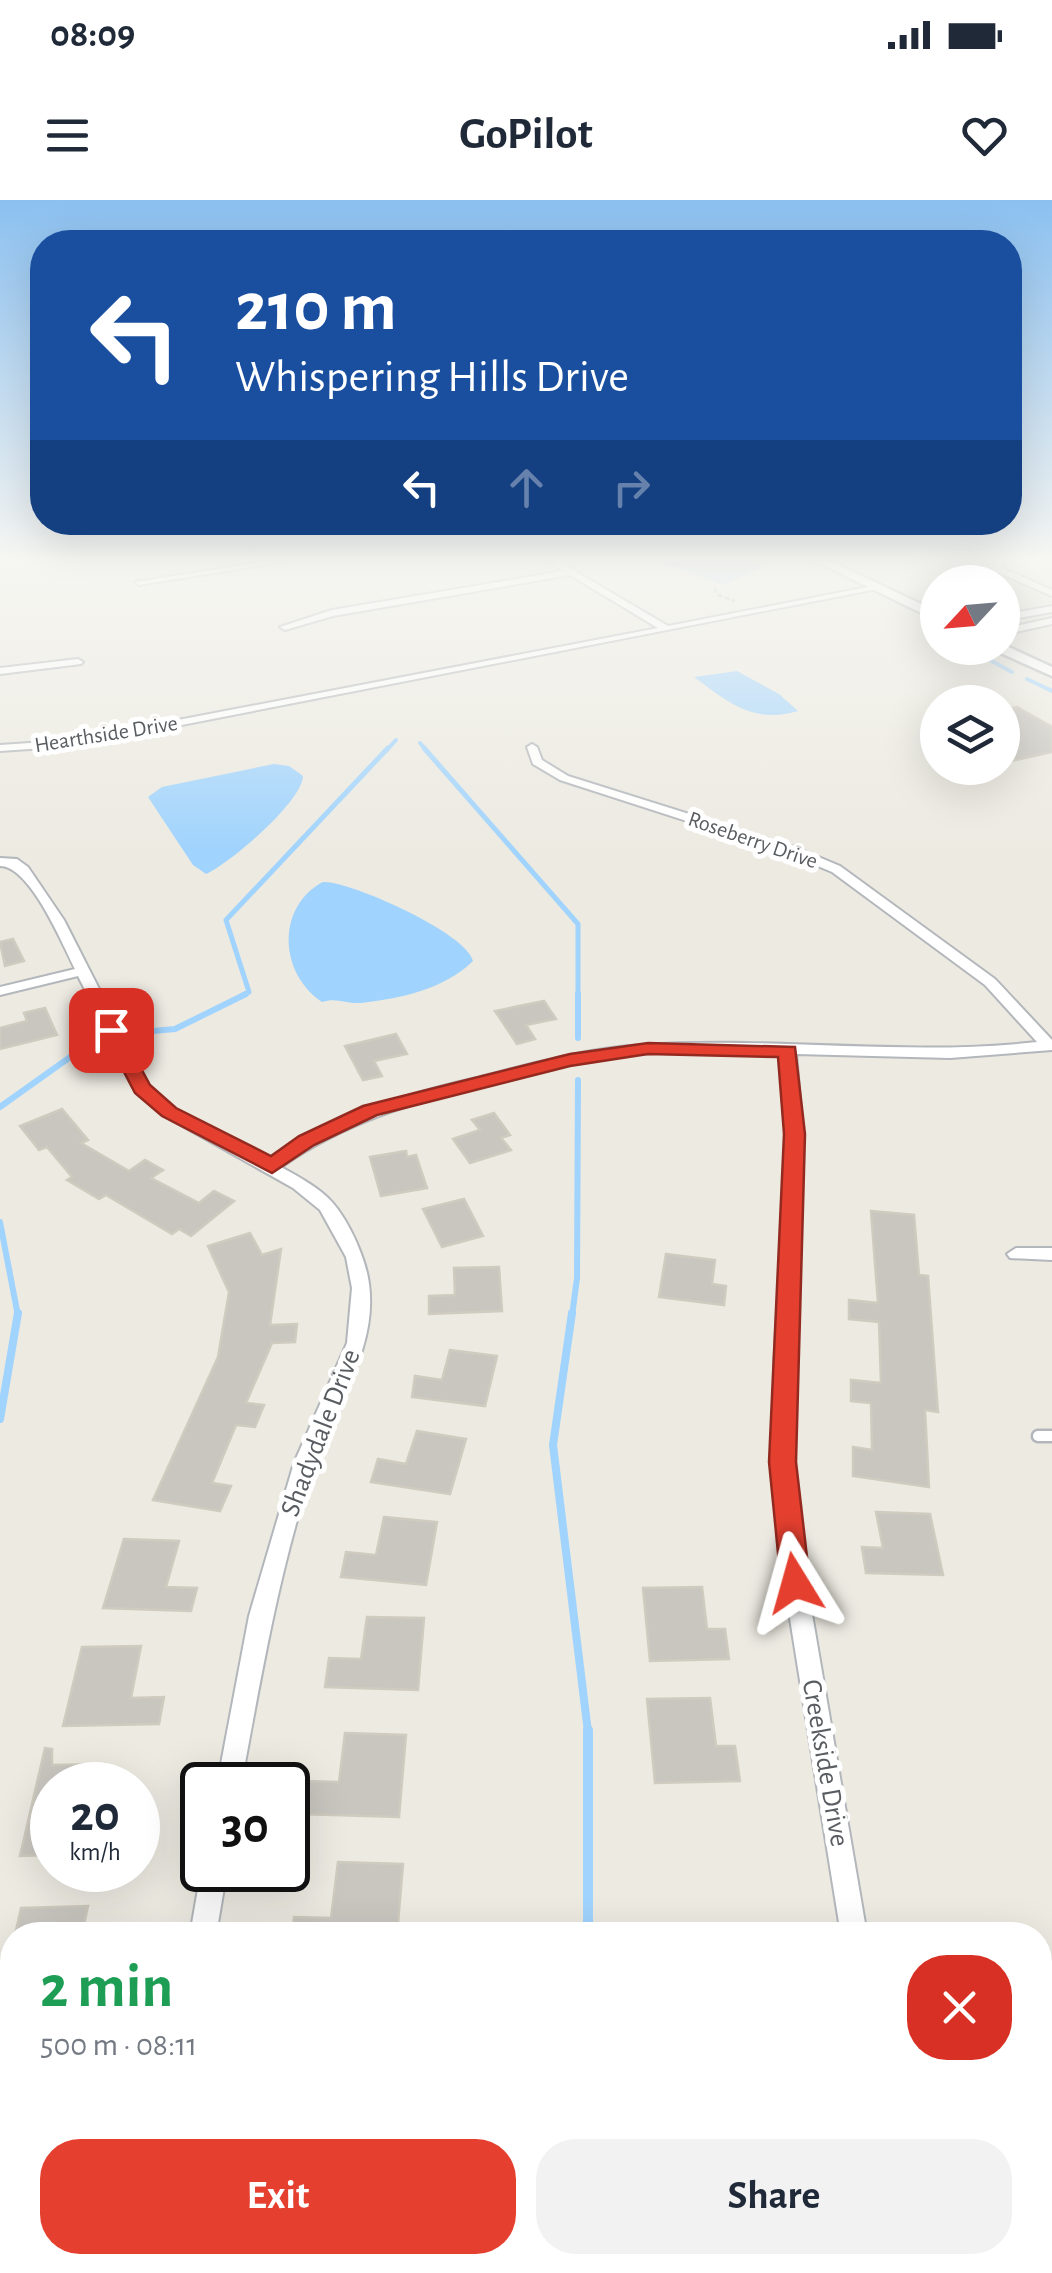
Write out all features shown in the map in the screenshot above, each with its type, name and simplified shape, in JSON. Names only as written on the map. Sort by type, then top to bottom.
[{"type":"street","name":"Hearthside Drive","points":[[0,748],[74,743],[511,658]]},
{"type":"street","points":[[1022,658],[1052,672]]},
{"type":"street","points":[[0,671],[78,662]]},
{"type":"street","name":"Roseberry Drive","points":[[532,747],[538,762],[564,778],[793,851],[836,869],[990,982],[1050,1046]]},
{"type":"street","name":"Shadydale Drive","points":[[6,862],[24,870],[40,894],[142,1088],[169,1112],[272,1166],[326,1206],[342,1229],[358,1272],[360,1316],[356,1343],[304,1464],[260,1616],[233,1762]]},
{"type":"street","points":[[0,991],[82,971]]},
{"type":"street","points":[[272,1166],[306,1140],[370,1110],[570,1060],[648,1048],[896,1057],[1050,1046]]},
{"type":"street","name":"Creekside Drive","points":[[788,1052],[795,1134],[784,1368],[786,1511],[852,1922]]},
{"type":"street","points":[[1016,1254],[1052,1254]]},
{"type":"street","points":[[205,1922],[210,1892]]},
{"type":"lane","points":[[1038,1436],[1052,1436]]},
{"type":"water","points":[[737,671],[779,694],[798,711],[755,713],[731,703],[694,677]]},
{"type":"water","points":[[274,764],[289,766],[303,776],[300,787],[263,831],[206,874],[193,865],[148,797],[162,787]]},
{"type":"water","points":[[323,882],[358,890],[407,911],[451,937],[473,961],[435,986],[406,995],[361,1003],[322,1002],[297,974],[289,940],[297,907]]},
{"type":"building","points":[[1020,709],[1052,727],[1052,752],[1020,759]]},
{"type":"building","points":[[13,939],[24,961],[5,966],[0,942]]},
{"type":"building","points":[[544,1001],[556,1019],[526,1025],[535,1039],[517,1044],[495,1011]]},
{"type":"building","points":[[45,1008],[57,1035],[0,1049],[0,1028],[27,1021],[24,1013]]},
{"type":"building","points":[[396,1034],[407,1054],[374,1061],[382,1076],[363,1080],[345,1046]]},
{"type":"building","points":[[62,1109],[88,1140],[81,1143],[129,1171],[145,1160],[163,1170],[151,1178],[199,1203],[214,1191],[234,1201],[191,1236],[179,1229],[172,1234],[106,1195],[99,1199],[67,1180],[72,1177],[47,1147],[39,1150],[20,1126]]},
{"type":"building","points":[[494,1113],[510,1135],[501,1138],[511,1150],[470,1163],[453,1139],[480,1130],[472,1120]]},
{"type":"building","points":[[406,1151],[407,1157],[416,1155],[427,1188],[381,1196],[370,1157]]},
{"type":"building","points":[[464,1199],[483,1236],[442,1247],[423,1209]]},
{"type":"building","points":[[871,1211],[914,1215],[919,1275],[928,1276],[938,1412],[925,1410],[929,1487],[853,1476],[853,1447],[872,1450],[871,1403],[851,1401],[851,1380],[881,1383],[879,1322],[849,1319],[849,1300],[878,1303]]},
{"type":"building","points":[[250,1233],[262,1255],[281,1249],[270,1325],[297,1324],[295,1342],[272,1343],[246,1403],[264,1405],[255,1427],[236,1425],[212,1483],[231,1486],[220,1511],[153,1500],[218,1357],[229,1292],[208,1246]]},
{"type":"building","points":[[666,1254],[715,1260],[712,1284],[726,1286],[724,1305],[659,1297]]},
{"type":"building","points":[[499,1267],[502,1311],[429,1314],[429,1296],[455,1295],[454,1268]]},
{"type":"building","points":[[450,1350],[497,1356],[485,1406],[412,1397],[415,1376],[442,1380]]},
{"type":"building","points":[[417,1431],[466,1439],[450,1494],[371,1482],[378,1459],[406,1464]]},
{"type":"building","points":[[876,1512],[930,1514],[943,1575],[866,1573],[862,1547],[883,1548]]},
{"type":"building","points":[[384,1517],[437,1522],[426,1585],[341,1577],[346,1552],[376,1555]]},
{"type":"building","points":[[124,1539],[179,1541],[166,1587],[197,1588],[191,1611],[103,1608]]},
{"type":"building","points":[[702,1587],[707,1629],[725,1629],[729,1659],[650,1661],[643,1588]]},
{"type":"building","points":[[367,1617],[424,1618],[418,1690],[325,1687],[329,1658],[361,1659]]},
{"type":"building","points":[[141,1646],[131,1698],[164,1697],[159,1724],[63,1726],[82,1647]]},
{"type":"building","points":[[710,1698],[716,1746],[735,1746],[740,1781],[655,1783],[647,1699]]},
{"type":"building","points":[[345,1733],[406,1735],[399,1817],[310,1814],[310,1781],[339,1782]]},
{"type":"building","points":[[45,1748],[52,1749],[52,1762],[42,1762]]},
{"type":"building","points":[[30,1813],[30,1856],[20,1856]]},
{"type":"building","points":[[338,1862],[403,1864],[398,1922],[293,1922],[294,1917],[331,1918]]},
{"type":"building","points":[[88,1906],[85,1922],[18,1922],[21,1908]]},
{"type":"waterway","points":[[999,665],[1012,672]]},
{"type":"waterway","points":[[1027,679],[1052,691]]},
{"type":"waterway","points":[[386,751],[396,740]]},
{"type":"waterway","points":[[420,743],[427,751]]},
{"type":"waterway","points":[[241,996],[249,992],[226,920],[388,748]]},
{"type":"waterway","points":[[424,748],[578,924],[578,1038]]},
{"type":"waterway","points":[[142,1032],[175,1029],[246,994]]},
{"type":"waterway","points":[[0,1107],[80,1050]]},
{"type":"waterway","points":[[572,1316],[577,1278],[578,1080]]},
{"type":"waterway","points":[[0,1222],[18,1315]]},
{"type":"waterway","points":[[572,1313],[553,1445],[588,1732]]},
{"type":"waterway","points":[[0,1419],[18,1315]]},
{"type":"waterway","points":[[588,1732],[588,1922]]},
{"type":"route","points":[[111,1030],[142,1088],[169,1112],[272,1166],[306,1140],[370,1110],[570,1060],[648,1048],[788,1052],[795,1134],[783,1462],[795,1583]]}]
